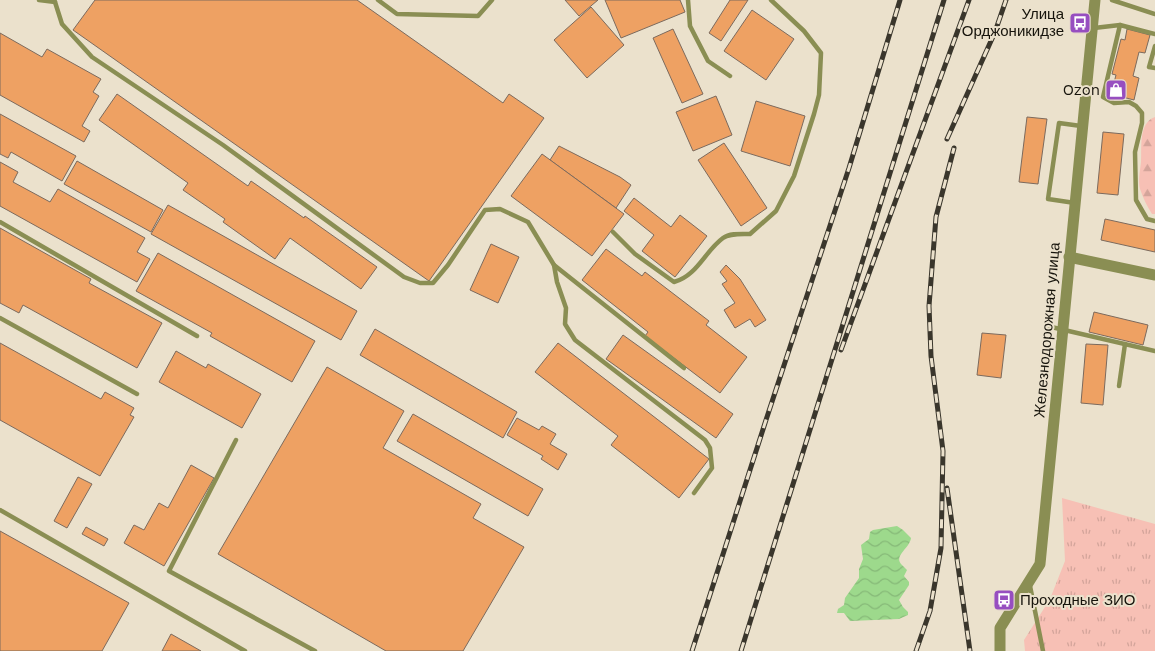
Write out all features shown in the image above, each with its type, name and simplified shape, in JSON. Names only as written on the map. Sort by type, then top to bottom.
[{"type":"street","name":"Железнодорожная улица","points":[[1000,651],[1000,628],[1040,564],[1096,0]]},
{"type":"street","points":[[1069,257],[1155,276]]},
{"type":"lane","points":[[39,0],[56,1],[62,24],[92,57],[223,145],[404,277],[420,283],[434,283],[485,210],[500,209],[528,222],[554,265],[684,368]]},
{"type":"lane","points":[[378,0],[398,14],[478,16],[492,0]]},
{"type":"lane","points":[[688,0],[690,26],[694,35],[708,60],[730,76]]},
{"type":"lane","points":[[613,232],[635,254],[674,282],[684,279],[723,237],[733,234],[750,234],[776,211],[794,176],[814,114],[819,94],[821,53],[804,31],[771,0]]},
{"type":"lane","points":[[1112,0],[1155,14]]},
{"type":"lane","points":[[1093,28],[1120,25],[1155,34]]},
{"type":"lane","points":[[1120,25],[1104,97],[1114,102],[1129,102],[1136,106],[1142,114],[1142,123],[1135,152],[1136,200],[1147,219],[1155,221]]},
{"type":"lane","points":[[1155,46],[1149,67],[1155,68]]},
{"type":"lane","points":[[1075,203],[1048,199],[1059,123],[1082,126]]},
{"type":"lane","points":[[0,222],[197,336]]},
{"type":"lane","points":[[554,265],[556,282],[566,308],[565,324],[575,340],[705,440],[710,448],[712,468],[694,493]]},
{"type":"lane","points":[[0,318],[137,394]]},
{"type":"lane","points":[[1046,326],[1155,351]]},
{"type":"lane","points":[[1119,386],[1125,344]]},
{"type":"lane","points":[[236,440],[169,571],[315,651]]},
{"type":"lane","points":[[0,510],[245,651]]},
{"type":"lane","points":[[1029,582],[1043,651]]},
{"type":"green space","points":[[1155,117],[1155,214],[1152,214],[1141,192],[1139,179],[1143,130],[1150,120]]},
{"type":"green space","points":[[1062,498],[1155,524],[1155,651],[1025,651],[1024,640],[1050,599],[1065,561]]},
{"type":"water","points":[[897,526],[911,538],[899,558],[901,564],[907,570],[904,576],[909,585],[899,600],[908,612],[908,615],[899,619],[850,621],[844,613],[837,613],[838,609],[844,605],[845,598],[859,578],[859,569],[863,559],[861,545],[869,539],[870,532],[873,530]]},
{"type":"building","points":[[95,0],[357,0],[503,103],[509,94],[544,118],[429,281],[73,30]]},
{"type":"building","points":[[565,0],[598,0],[579,16]]},
{"type":"building","points":[[605,0],[680,0],[685,12],[621,38]]},
{"type":"building","points":[[730,0],[748,0],[721,41],[709,33]]},
{"type":"building","points":[[591,7],[624,45],[587,78],[554,40]]},
{"type":"building","points":[[752,10],[794,39],[766,80],[724,51]]},
{"type":"building","points":[[673,29],[703,94],[682,103],[653,38]]},
{"type":"building","points":[[1127,29],[1150,35],[1145,53],[1139,52],[1133,76],[1139,78],[1134,100],[1111,94],[1116,75],[1112,74],[1121,39],[1125,40]]},
{"type":"building","points":[[0,33],[42,57],[47,49],[101,79],[93,92],[99,96],[82,126],[90,131],[84,142],[0,95]]},
{"type":"building","points":[[117,94],[248,186],[251,181],[304,218],[305,216],[377,267],[361,289],[290,238],[275,259],[223,222],[225,219],[183,190],[188,183],[99,120]]},
{"type":"building","points":[[716,96],[732,135],[693,151],[676,112]]},
{"type":"building","points":[[756,101],[805,116],[790,166],[741,151]]},
{"type":"building","points":[[0,114],[76,156],[62,181],[11,152],[8,158],[0,154]]},
{"type":"building","points":[[1027,117],[1047,119],[1038,184],[1019,182]]},
{"type":"building","points":[[1103,132],[1124,134],[1118,195],[1097,193]]},
{"type":"building","points":[[724,143],[767,208],[741,226],[698,160]]},
{"type":"building","points":[[559,146],[620,177],[631,185],[616,208],[550,160]]},
{"type":"building","points":[[542,154],[624,214],[592,256],[511,196]]},
{"type":"building","points":[[77,161],[163,210],[151,232],[64,184]]},
{"type":"building","points":[[0,162],[18,172],[13,182],[50,202],[58,189],[145,238],[137,252],[150,259],[137,282],[0,206]]},
{"type":"building","points":[[634,198],[671,227],[680,215],[707,236],[675,277],[642,251],[654,235],[624,211]]},
{"type":"building","points":[[168,205],[357,311],[341,340],[151,234]]},
{"type":"building","points":[[1105,219],[1155,230],[1155,252],[1101,240]]},
{"type":"building","points":[[0,228],[91,279],[89,283],[162,323],[137,368],[23,305],[19,313],[0,303]]},
{"type":"building","points":[[491,244],[519,257],[498,303],[470,290]]},
{"type":"building","points":[[606,249],[642,276],[645,272],[709,321],[706,325],[747,357],[720,393],[645,336],[648,332],[582,280]]},
{"type":"building","points":[[158,253],[315,341],[292,382],[210,336],[212,333],[136,291]]},
{"type":"building","points":[[726,265],[740,279],[766,320],[755,327],[750,319],[735,328],[724,310],[735,303],[722,284],[727,281],[720,272]]},
{"type":"building","points":[[1094,312],[1148,325],[1143,345],[1089,332]]},
{"type":"building","points":[[375,329],[517,412],[503,438],[360,355]]},
{"type":"building","points":[[982,333],[1006,335],[1001,378],[977,375]]},
{"type":"building","points":[[623,335],[733,414],[716,438],[606,359]]},
{"type":"building","points":[[0,343],[101,399],[105,392],[134,408],[130,415],[134,417],[100,476],[0,420]]},
{"type":"building","points":[[558,343],[709,459],[679,498],[611,445],[618,436],[535,372]]},
{"type":"building","points":[[1086,344],[1108,345],[1103,405],[1081,403]]},
{"type":"building","points":[[176,351],[206,368],[208,364],[261,394],[242,428],[159,382]]},
{"type":"building","points":[[327,367],[404,411],[383,448],[481,504],[473,518],[524,547],[463,651],[386,651],[218,554]]},
{"type":"building","points":[[413,414],[543,489],[528,516],[397,441]]},
{"type":"building","points":[[517,418],[539,430],[542,426],[556,434],[550,444],[567,454],[558,470],[541,459],[543,456],[507,435]]},
{"type":"building","points":[[191,465],[214,478],[164,566],[124,543],[134,525],[144,530],[159,503],[168,508]]},
{"type":"building","points":[[78,477],[92,484],[67,528],[54,521]]},
{"type":"building","points":[[86,527],[108,539],[104,546],[82,534]]},
{"type":"building","points":[[0,531],[129,603],[102,651],[0,651]]},
{"type":"building","points":[[171,634],[201,651],[162,651]]},
{"type":"railway","points":[[692,651],[849,168],[900,0]]},
{"type":"railway","points":[[741,651],[944,0]]},
{"type":"railway","points":[[841,350],[969,0]]},
{"type":"railway","points":[[947,139],[995,32],[1006,0]]},
{"type":"railway","points":[[916,651],[930,611],[941,548],[943,451],[931,356],[929,306],[936,217],[954,148]]},
{"type":"railway","points":[[947,488],[970,651]]},
{"type":"place","name":"Улица Орджоникидзе","points":[[1080,23]]},
{"type":"place","name":"Ozon","points":[[1116,90]]},
{"type":"place","name":"Проходные ЗИО","points":[[1004,600]]}]
